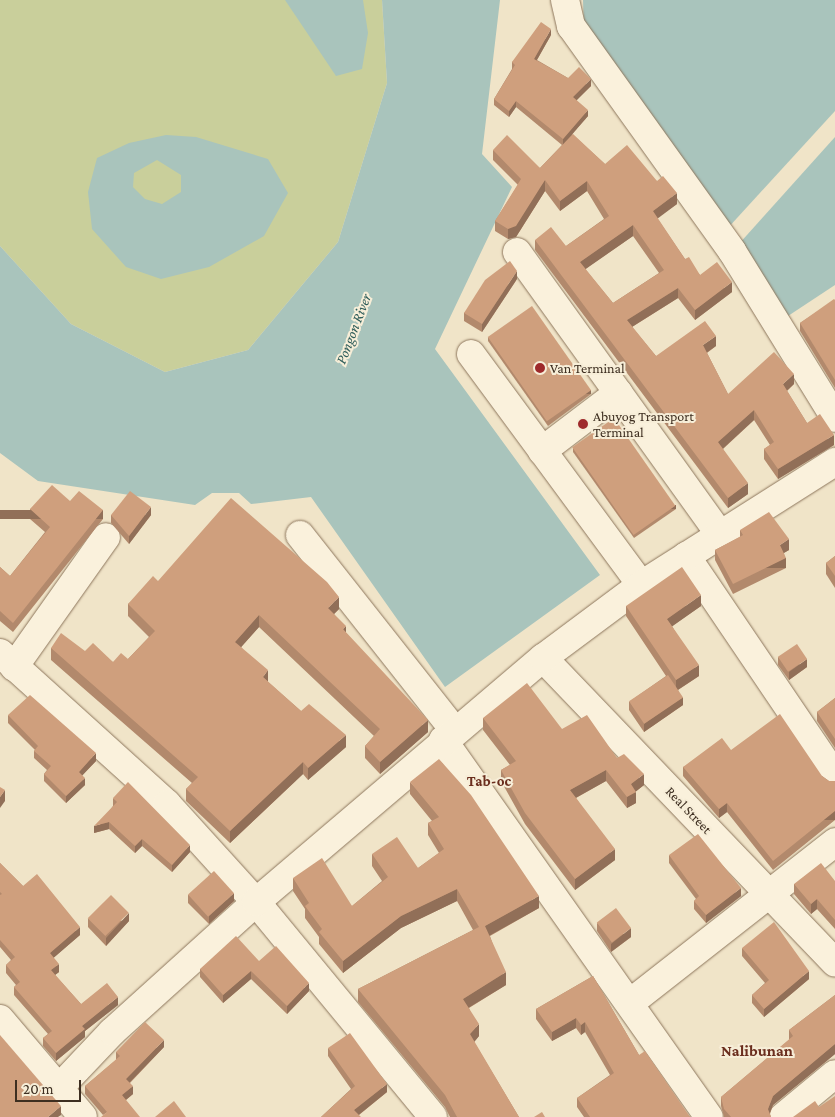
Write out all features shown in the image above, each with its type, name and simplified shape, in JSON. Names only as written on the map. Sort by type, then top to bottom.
[{"type":"street","points":[[565,0],[571,26],[732,252],[835,418]]},
{"type":"street","points":[[517,252],[720,535]]},
{"type":"street","points":[[471,354],[641,585]]},
{"type":"street","points":[[542,452],[618,393]]},
{"type":"street","points":[[60,1088],[112,1032],[256,902],[449,735],[543,658],[641,585],[835,462]]},
{"type":"street","points":[[300,535],[449,735],[709,1117]]},
{"type":"street","points":[[106,537],[7,660],[167,804],[256,902],[434,1117]]},
{"type":"street","points":[[686,556],[835,776]]},
{"type":"street","name":"Real Street","points":[[543,658],[835,962]]},
{"type":"street","points":[[630,1003],[835,842]]},
{"type":"street","points":[[0,1019],[83,1117]]},
{"type":"street","points":[[783,1117],[835,1074]]},
{"type":"green space","points":[[0,0],[382,0],[387,83],[338,242],[248,350],[165,372],[71,324],[0,246]]},
{"type":"water","points":[[285,0],[363,0],[368,33],[362,69],[336,76]]},
{"type":"water","name":"Pongon River","points":[[382,0],[500,0],[482,154],[512,187],[435,349],[600,575],[445,687],[311,497],[251,504],[239,493],[212,493],[195,505],[38,481],[0,453],[0,246],[71,324],[165,372],[248,350],[338,242],[387,83]]},
{"type":"water","points":[[583,0],[835,0],[835,111],[727,229],[584,30]]},
{"type":"water","points":[[166,135],[196,137],[268,159],[288,193],[264,236],[209,267],[161,279],[126,267],[92,229],[88,192],[97,158],[129,143]],"holes":[[[157,160],[181,175],[181,192],[162,204],[145,199],[133,187],[134,173]]]},
{"type":"water","points":[[835,137],[835,285],[788,316],[738,245]]},
{"type":"building","points":[[541,22],[551,29],[534,59],[568,78],[579,67],[591,79],[573,97],[588,110],[563,139],[516,101],[509,111],[494,99],[515,65],[512,62]]},
{"type":"building","points":[[573,134],[605,164],[627,145],[657,181],[663,176],[677,193],[653,211],[685,259],[689,257],[700,275],[717,262],[732,282],[695,310],[678,288],[627,320],[656,356],[705,321],[716,336],[703,345],[728,394],[774,352],[794,374],[783,384],[807,423],[820,414],[834,435],[778,469],[764,449],[774,442],[754,410],[718,442],[748,483],[728,498],[535,240],[551,227],[566,246],[609,216],[587,181],[560,201],[545,180],[516,226],[508,229],[495,221],[521,179],[493,150],[507,135],[540,168]],"holes":[[[633,225],[664,270],[613,303],[580,262]]]},
{"type":"building","points":[[510,261],[517,271],[482,324],[464,313],[485,280]]},
{"type":"building","points":[[835,300],[835,380],[800,323]]},
{"type":"building","name":"Van Terminal","points":[[532,306],[591,390],[547,421],[488,337]]},
{"type":"building","points":[[614,418],[675,506],[634,535],[572,447]]},
{"type":"building","points":[[52,485],[70,501],[79,491],[103,510],[13,623],[0,611],[0,567],[10,576],[50,527],[30,509]]},
{"type":"building","points":[[130,491],[151,507],[129,536],[111,515]]},
{"type":"building","points":[[231,498],[327,582],[339,597],[328,608],[346,626],[343,629],[428,720],[380,762],[365,746],[380,729],[259,615],[235,642],[268,670],[263,677],[301,711],[309,704],[346,735],[308,768],[303,762],[230,831],[186,789],[198,777],[51,648],[61,633],[85,651],[93,643],[113,662],[121,653],[128,659],[155,631],[128,604],[153,576],[158,581]]},
{"type":"building","points":[[769,512],[789,539],[780,545],[786,558],[733,584],[715,550],[743,535],[740,530]]},
{"type":"building","points":[[835,556],[835,576],[826,563]]},
{"type":"building","points":[[682,567],[701,595],[667,619],[699,665],[676,680],[626,606]]},
{"type":"building","points":[[797,644],[807,659],[788,672],[778,657]]},
{"type":"building","points":[[668,675],[683,697],[644,724],[629,701]]},
{"type":"building","points":[[527,683],[562,729],[587,715],[617,758],[624,754],[644,774],[631,784],[636,792],[627,797],[606,770],[570,790],[615,849],[575,879],[525,813],[501,770],[516,761],[483,718]]},
{"type":"building","points":[[30,695],[96,753],[79,772],[85,778],[66,796],[44,774],[51,766],[34,751],[38,746],[8,715]]},
{"type":"building","points":[[835,698],[835,739],[817,712]]},
{"type":"building","points":[[780,714],[822,776],[829,781],[835,781],[835,811],[773,861],[727,803],[719,809],[683,767],[722,738],[731,750]]},
{"type":"building","points":[[439,759],[471,795],[539,896],[485,926],[506,972],[463,999],[479,1024],[470,1034],[519,1117],[457,1117],[445,1095],[358,989],[479,927],[457,889],[401,916],[343,961],[319,932],[322,929],[305,906],[309,903],[293,878],[322,858],[352,906],[388,877],[372,854],[397,837],[418,868],[444,849],[428,823],[439,817],[410,782]]},
{"type":"building","points":[[128,782],[190,845],[172,865],[142,839],[135,846],[109,822],[94,826],[117,802],[113,798]]},
{"type":"building","points":[[0,787],[5,790],[0,797]]},
{"type":"building","points":[[698,834],[741,888],[706,915],[694,901],[699,896],[669,855]]},
{"type":"building","points":[[0,863],[23,886],[37,874],[80,927],[50,953],[59,964],[51,970],[81,1004],[107,983],[118,997],[82,1026],[85,1029],[56,1053],[43,1038],[52,1031],[14,987],[20,982],[6,965],[15,957],[0,940],[0,895],[2,894],[0,892]]},
{"type":"building","points":[[821,863],[835,881],[835,920],[817,899],[811,904],[794,884]]},
{"type":"building","points":[[214,871],[234,893],[208,917],[188,894]]},
{"type":"building","points":[[111,895],[129,913],[105,936],[88,918]]},
{"type":"building","points":[[616,908],[631,928],[612,942],[597,922]]},
{"type":"building","points":[[774,922],[809,971],[764,1009],[752,995],[769,980],[742,948]]},
{"type":"building","points":[[236,936],[259,961],[276,946],[309,983],[287,1006],[251,971],[223,995],[200,969]]},
{"type":"building","points":[[593,976],[639,1055],[645,1051],[690,1117],[590,1117],[577,1098],[614,1073],[585,1022],[581,1025],[576,1018],[552,1032],[536,1009]]},
{"type":"building","points":[[835,995],[835,1044],[773,1096],[768,1109],[771,1117],[731,1117],[724,1109],[721,1097],[793,1036],[789,1030]]},
{"type":"building","points":[[145,1022],[164,1040],[126,1079],[133,1086],[122,1095],[140,1117],[101,1117],[107,1112],[85,1086],[120,1056],[116,1052]]},
{"type":"building","points":[[350,1033],[387,1084],[354,1110],[361,1117],[321,1117],[355,1086],[328,1048]]},
{"type":"building","points":[[0,1035],[61,1106],[48,1117],[0,1117]]},
{"type":"building","points":[[835,1096],[835,1117],[793,1117],[815,1101],[819,1107]]},
{"type":"building","points":[[174,1101],[186,1117],[155,1117]]},
{"type":"building","points":[[542,1112],[545,1117],[534,1117]]},
{"type":"place","name":"Van Terminal","points":[[540,368]]},
{"type":"place","name":"Abuyog Transport Terminal","points":[[583,424]]},
{"type":"district","name":"Tab-oc","points":[[489,782]]},
{"type":"district","name":"Nalibunan","points":[[757,1051]]}]
